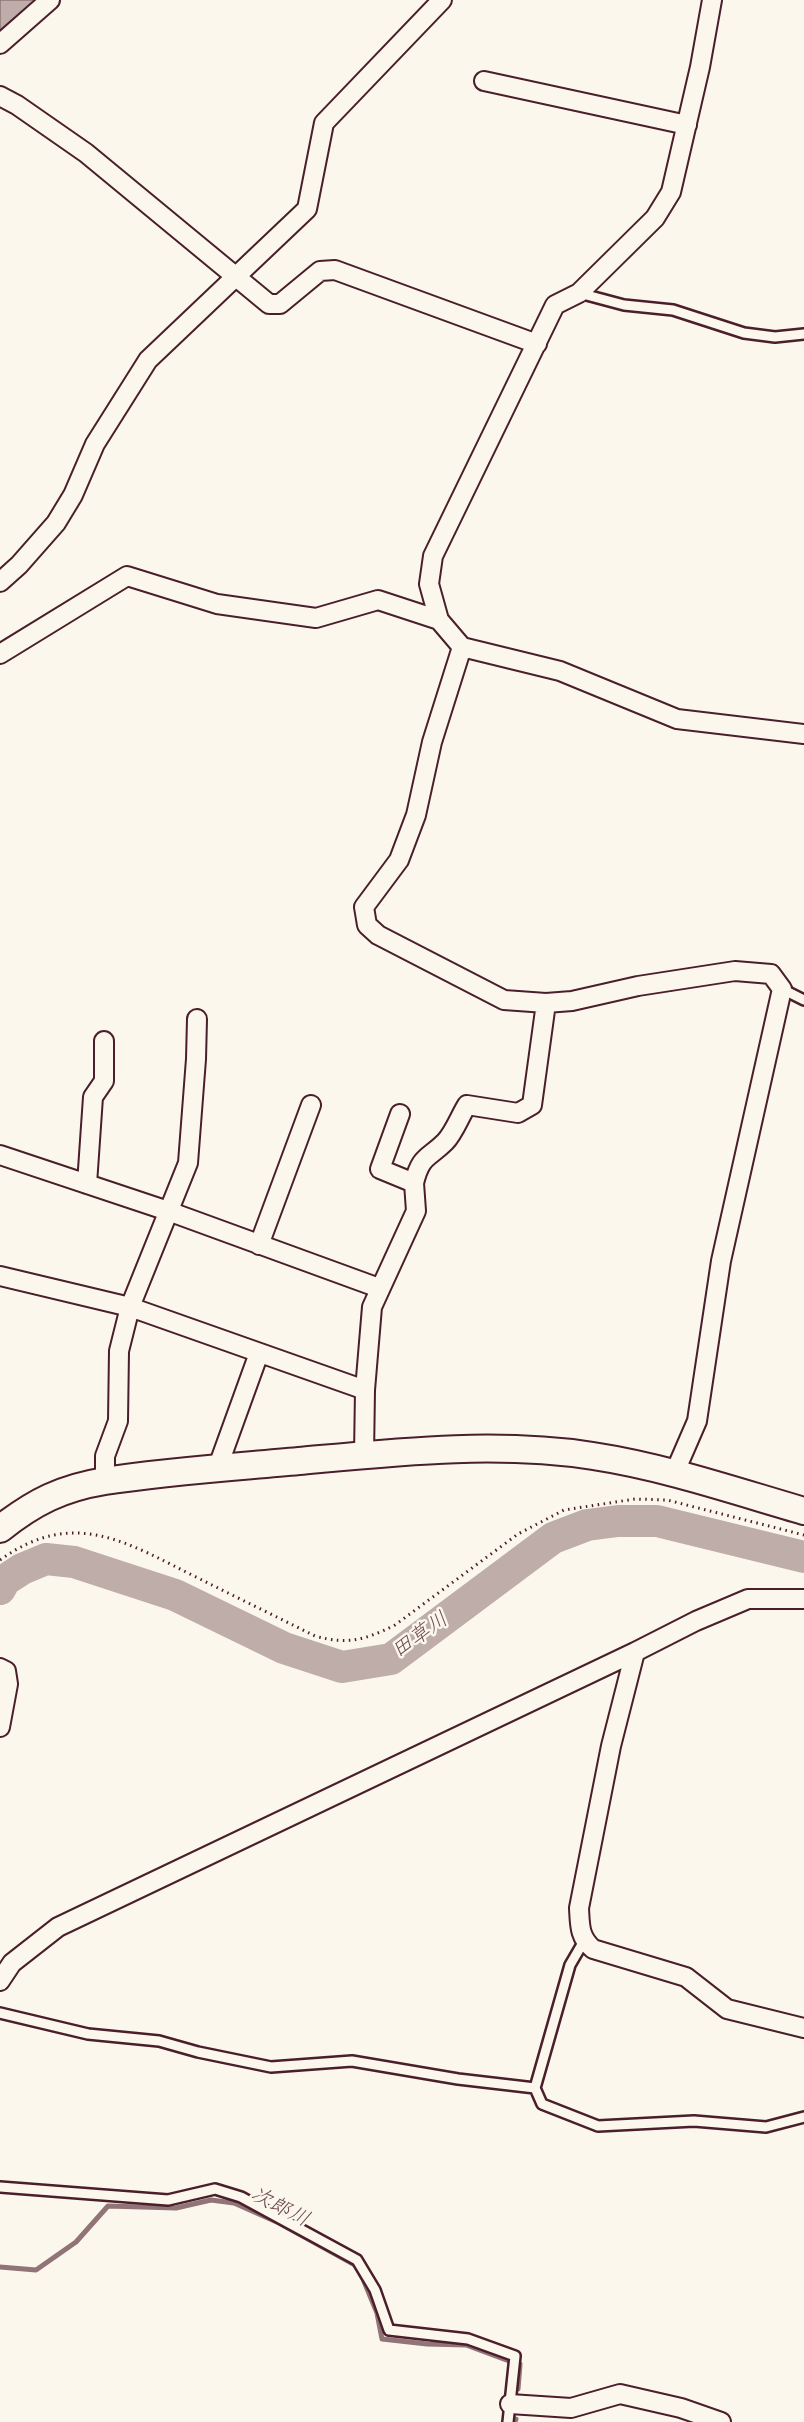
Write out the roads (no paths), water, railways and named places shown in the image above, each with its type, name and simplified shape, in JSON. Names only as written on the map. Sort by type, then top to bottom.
[{"type":"street","points":[[0,44],[50,0]]},
{"type":"street","points":[[0,582],[19,565],[56,523],[73,495],[95,444],[148,360],[307,208],[324,123],[442,0]]},
{"type":"street","points":[[712,0],[671,192],[655,218],[579,293],[555,305],[433,556],[429,584],[439,620],[462,647],[560,671],[677,719],[804,734]]},
{"type":"street","points":[[484,81],[687,124]]},
{"type":"street","points":[[0,96],[86,153],[269,304],[280,304],[320,271],[334,270],[537,344]]},
{"type":"street","points":[[0,654],[127,576],[217,604],[316,618],[378,600],[439,620]]},
{"type":"street","points":[[462,647],[432,742],[416,815],[399,860],[364,908],[367,925],[378,935],[504,1000],[546,1003],[572,1001],[638,987],[735,971],[771,974],[782,989],[721,1261],[697,1421],[674,1474]]},
{"type":"street","points":[[364,1455],[365,1390],[372,1307],[416,1210],[414,1183],[418,1167],[432,1152],[446,1142],[467,1105],[518,1113],[532,1105],[546,1003]]},
{"type":"street","points":[[105,1481],[105,1456],[118,1421],[120,1351],[130,1307],[188,1163],[197,1019]]},
{"type":"street","points":[[87,1184],[93,1097],[104,1081],[104,1041]]},
{"type":"street","points":[[259,1245],[311,1105]]},
{"type":"street","points":[[400,1114],[380,1169],[414,1183]]},
{"type":"street","points":[[0,1155],[168,1211],[379,1288]]},
{"type":"street","points":[[0,1276],[130,1307],[365,1390]]},
{"type":"street","points":[[217,1469],[259,1353]]},
{"type":"street","points":[[0,1529],[47,1498],[79,1485],[364,1455],[475,1449],[531,1449],[594,1456],[674,1474],[804,1511]]},
{"type":"street","points":[[0,1981],[12,1964],[58,1927],[696,1621],[748,1599],[804,1599]]},
{"type":"street","points":[[635,1652],[612,1746],[579,1908],[580,1929],[584,1941],[593,1949],[686,1977],[728,2009],[804,2028]]},
{"type":"street","points":[[0,1668],[6,1671],[8,1684],[0,1727]]},
{"type":"street","points":[[509,2413],[571,2408],[620,2394],[681,2408],[721,2422]]},
{"type":"lane","points":[[579,293],[624,305],[673,310],[744,333],[775,337],[804,334]]},
{"type":"lane","points":[[782,989],[804,1000]]},
{"type":"lane","points":[[584,1941],[570,1965],[535,2088],[543,2104],[598,2126],[694,2121],[766,2127],[804,2117]]},
{"type":"lane","points":[[0,2013],[88,2034],[159,2041],[198,2052],[271,2067],[352,2061],[458,2079],[535,2088]]},
{"type":"lane","points":[[0,2187],[168,2200],[215,2189],[241,2198],[357,2260],[375,2290],[389,2330],[468,2339],[515,2356],[509,2413]]},
{"type":"waterway","name":"田草川","points":[[0,1589],[5,1580],[22,1569],[46,1559],[74,1562],[175,1595],[284,1648],[342,1667],[391,1659],[553,1538],[587,1525],[618,1521],[657,1521],[804,1557]]},
{"type":"waterway","name":"次郎川","points":[[0,2267],[36,2270],[76,2242],[108,2206],[176,2208],[211,2200],[234,2203],[279,2223],[355,2265],[377,2313],[382,2339],[466,2345],[509,2361]]},
{"type":"waterway","name":"次郎川","points":[[518,2389],[520,2364]]}]
